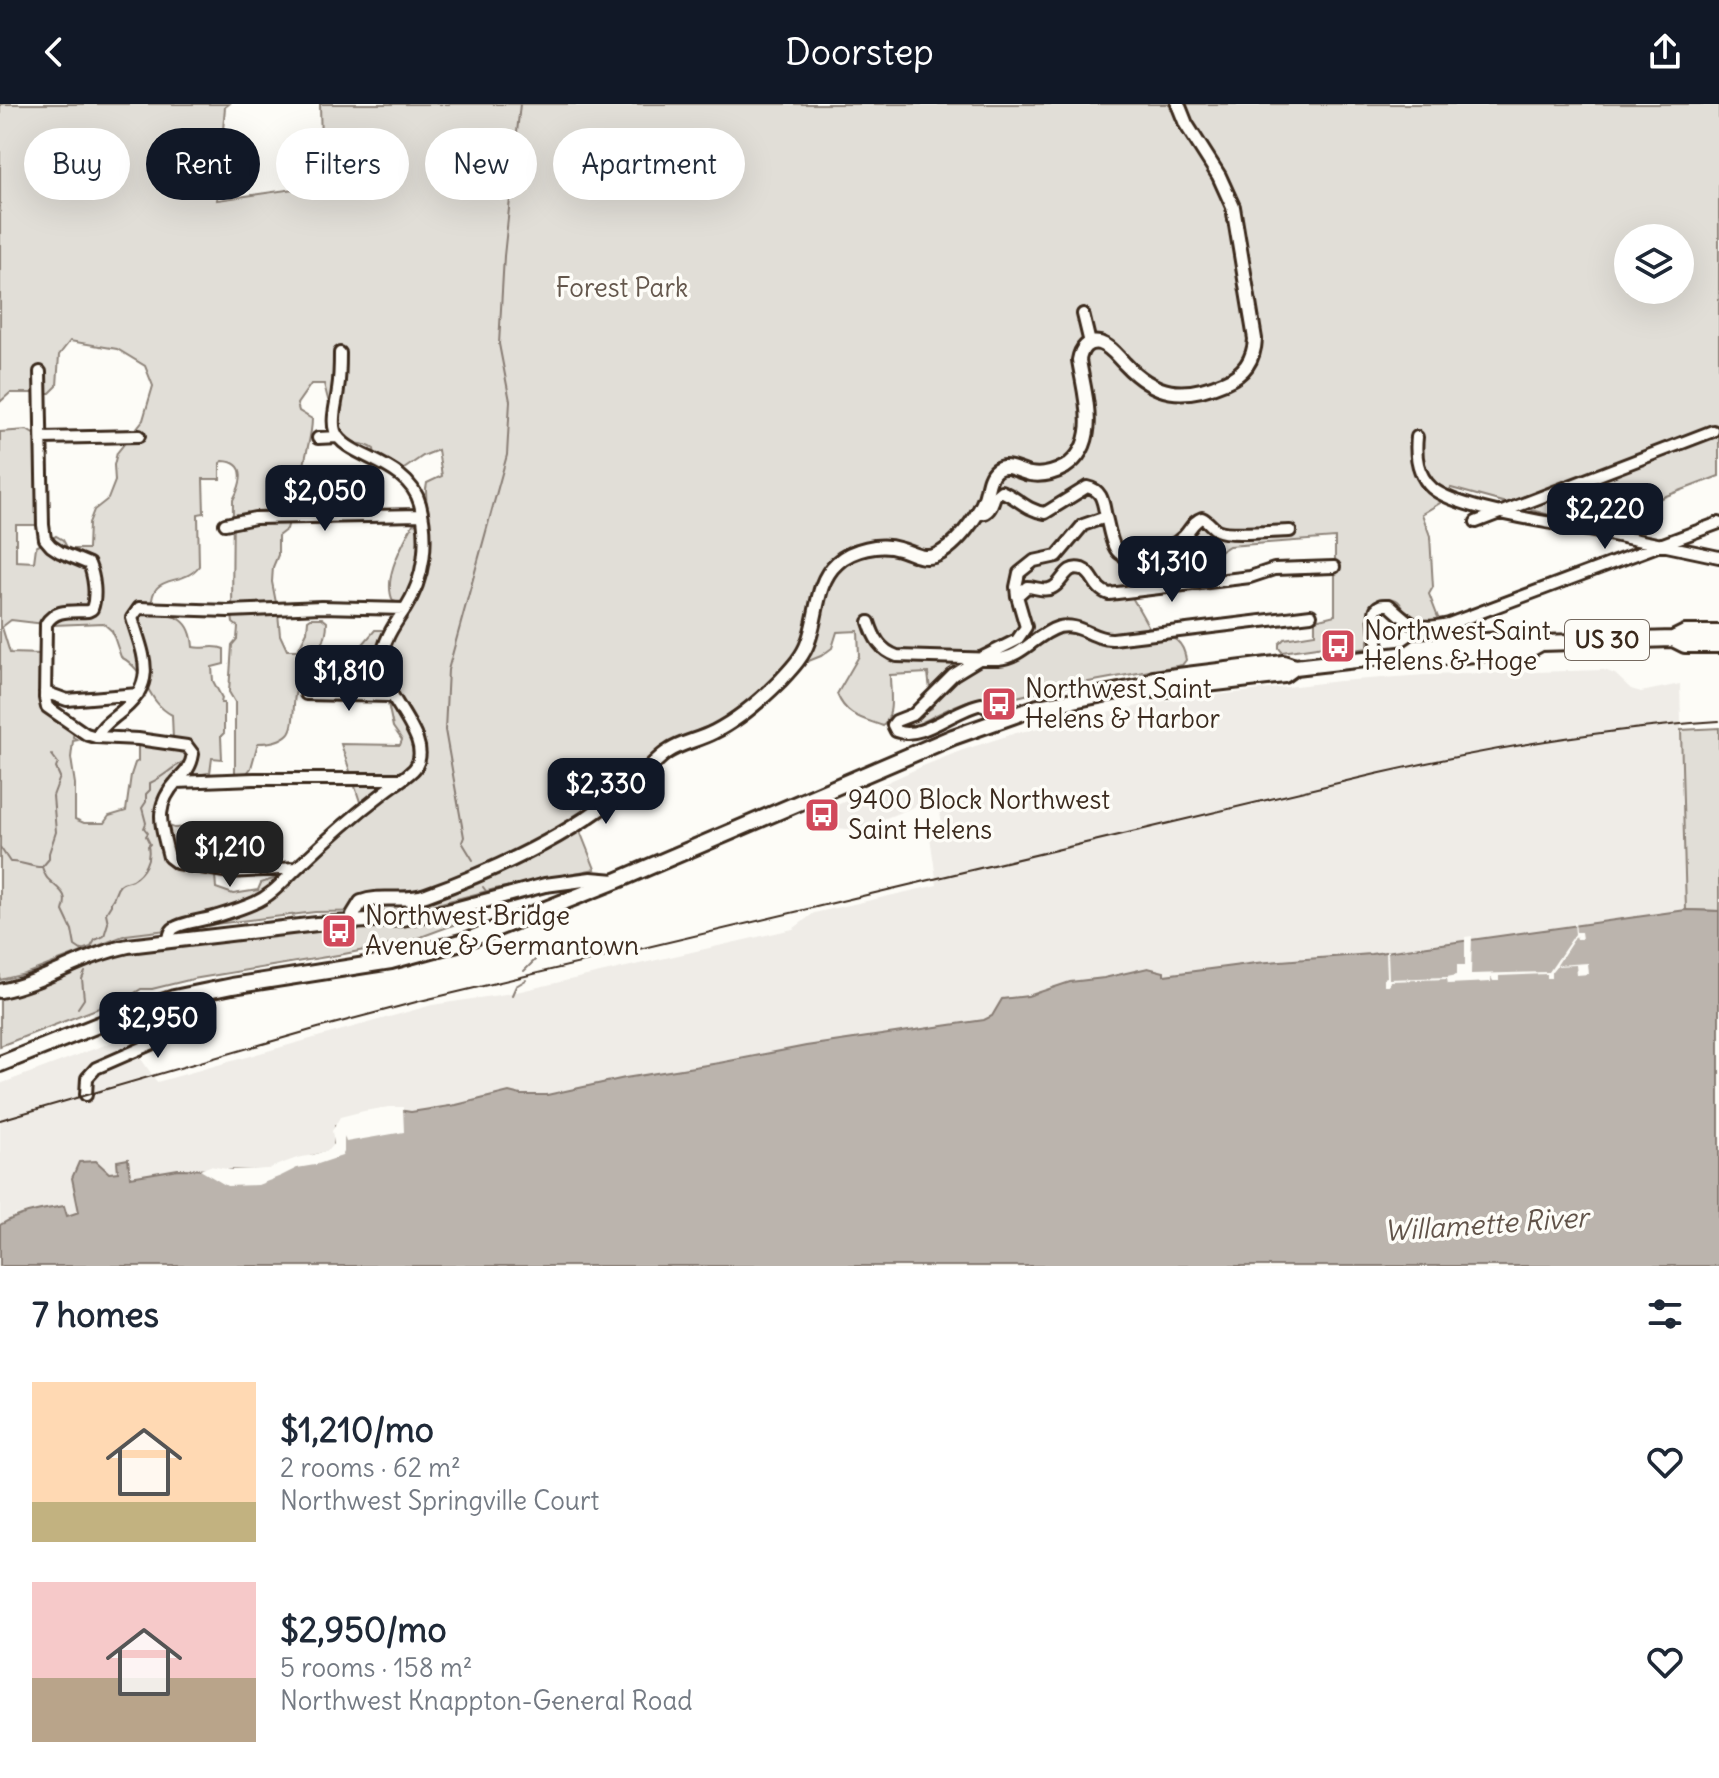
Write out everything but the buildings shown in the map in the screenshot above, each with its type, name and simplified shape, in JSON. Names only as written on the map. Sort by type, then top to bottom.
[{"type":"highway","name":"US 30","points":[[0,1064],[160,1002],[232,986],[391,961],[465,941],[616,881],[917,751],[1038,707],[1144,686],[1154,679],[1283,663],[1295,667],[1408,654],[1418,647],[1530,638],[1541,643],[1673,639],[1685,633],[1719,633]]},
{"type":"highway","name":"US 30","points":[[1673,639],[1685,645],[1719,645]]},
{"type":"main road","points":[[353,922],[353,915],[361,902],[428,895],[548,842],[620,794],[668,751],[713,733],[739,716],[768,693],[796,664],[808,644],[822,585],[836,563],[863,549],[874,547],[893,547],[918,556],[932,557],[950,547],[977,513],[997,469],[1008,467],[1027,474],[1049,474],[1068,465],[1080,450],[1087,433],[1089,416],[1079,360],[1082,350],[1090,343],[1107,347],[1150,385],[1177,393],[1202,390],[1232,379],[1248,366],[1255,339],[1233,207],[1178,104]]},
{"type":"main road","points":[[0,991],[113,949],[317,924],[421,916],[545,885],[591,879],[616,881]]},
{"type":"main road","points":[[517,893],[531,899],[539,911]]},
{"type":"street","points":[[1083,314],[1090,343]]},
{"type":"street","points":[[169,940],[171,932],[178,927],[264,899],[350,819],[416,767],[420,750],[415,733],[385,682],[381,665],[389,633],[405,609],[423,570],[422,515],[416,493],[409,482],[338,437],[334,424],[340,353]]},
{"type":"street","points":[[40,372],[45,539],[56,550],[89,564],[94,600],[92,609],[88,611],[59,612],[48,620],[45,633],[47,707],[86,734],[96,737],[187,746],[193,754],[191,766],[168,791],[161,804],[160,822],[172,860],[230,872],[296,868]]},
{"type":"street","points":[[1476,522],[1713,431]]},
{"type":"street","points":[[42,438],[139,436]]},
{"type":"street","points":[[318,438],[338,437]]},
{"type":"street","points":[[1417,437],[1415,454],[1418,468],[1432,487],[1451,498],[1498,512],[1719,557]]},
{"type":"street","points":[[977,513],[987,512],[999,492],[1004,491],[1026,507],[1045,513],[1087,487],[1092,488],[1100,493],[1117,551],[1133,557],[1146,556],[1173,545],[1196,520],[1202,518],[1213,528],[1225,532],[1290,531]]},
{"type":"street","points":[[225,524],[255,518],[422,515]]},
{"type":"street","points":[[996,721],[986,706],[979,704],[911,733],[902,733],[893,728],[896,721],[914,714],[953,675],[1017,640],[1025,631],[1026,623],[1016,582],[1023,569],[1034,561],[1057,556],[1083,525],[1106,517]]},
{"type":"street","points":[[1380,657],[1374,615],[1383,605],[1389,605],[1399,616],[1422,628],[1449,624],[1719,523]]},
{"type":"street","points":[[1017,596],[1027,587],[1052,588],[1067,571],[1076,568],[1086,571],[1101,591],[1113,594],[1250,577],[1274,569],[1334,567]]},
{"type":"street","points":[[96,737],[138,694],[144,682],[145,659],[132,618],[139,608],[228,611],[321,607],[405,609]]},
{"type":"street","points":[[869,622],[877,643],[897,656],[1003,658],[1013,656],[1062,626],[1076,627],[1100,638],[1113,639],[1311,615]]},
{"type":"street","points":[[45,692],[67,700],[138,694]]},
{"type":"street","points":[[306,694],[392,696]]},
{"type":"street","points":[[176,782],[401,779]]},
{"type":"street","points":[[86,1095],[87,1078],[96,1068],[151,1044],[161,1036],[165,1022],[160,1002]]},
{"type":"shaded area","points":[[1604,670],[1615,674],[1631,689],[1641,692],[1680,684],[1686,910],[1315,959],[1317,979],[1350,959],[1354,959],[1354,963],[1349,962],[1317,983],[1274,986],[1274,990],[1279,990],[1279,996],[1272,997],[1271,986],[1256,987],[1257,998],[1220,1002],[1219,992],[1201,994],[1201,1004],[1194,1004],[1197,994],[1172,997],[1172,1006],[1166,1007],[1169,997],[1124,974],[1070,982],[1028,996],[1002,999],[992,1016],[984,1020],[806,1046],[677,1070],[693,1096],[708,1092],[709,1082],[710,1087],[721,1085],[722,1089],[708,1096],[730,1091],[731,1095],[670,1105],[665,1109],[664,1106],[643,1113],[636,1114],[636,1111],[679,1102],[682,1090],[670,1071],[546,1095],[509,1092],[456,1105],[343,1119],[335,1126],[332,1150],[265,1171],[178,1169],[130,1177],[128,1159],[117,1161],[118,1172],[109,1173],[96,1161],[80,1162],[72,1178],[80,1212],[56,1220],[56,1215],[66,1214],[64,1207],[44,1209],[15,1215],[0,1225],[0,1084],[126,1037],[157,1082],[432,1005],[512,993],[793,929],[814,913],[937,885],[930,837],[942,822],[936,798],[856,830],[824,824],[815,815],[923,766],[1016,733],[1156,702],[1339,681],[1425,675]],"holes":[[[1312,959],[1313,980],[1256,985],[1254,963]],[[1243,965],[1245,985],[1167,995],[1129,973],[1148,968],[1164,972],[1164,976]]]},
{"type":"green space","name":"Forest Park","points":[[0,104],[229,104],[225,107],[223,128],[146,128],[146,200],[260,200],[260,194],[276,192],[276,200],[409,200],[409,128],[321,128],[320,104],[1719,104],[1719,476],[1637,507],[1624,494],[1611,495],[1605,512],[1609,527],[1605,530],[1451,488],[1440,503],[1422,514],[1430,536],[1433,587],[1429,594],[1439,620],[1416,620],[1396,600],[1378,599],[1373,602],[1369,613],[1371,639],[1368,640],[1368,648],[1353,650],[1352,642],[1282,652],[1279,644],[1284,639],[1315,634],[1315,620],[1335,615],[1335,538],[1229,546],[1174,581],[1140,587],[1133,599],[1150,629],[1174,638],[1182,646],[1186,660],[1182,665],[992,703],[984,698],[973,699],[908,729],[906,724],[932,708],[928,673],[890,675],[891,702],[887,721],[883,726],[861,718],[845,707],[837,694],[859,656],[858,631],[837,632],[832,648],[821,656],[781,672],[757,694],[713,725],[676,739],[658,750],[602,798],[574,816],[595,869],[437,904],[390,911],[315,912],[126,935],[25,974],[0,980],[0,432],[27,430],[38,437],[41,521],[38,525],[16,525],[16,561],[34,562],[36,547],[56,536],[63,540],[68,549],[88,549],[89,523],[94,510],[108,499],[115,481],[117,453],[143,420],[153,386],[145,366],[117,349],[70,341],[59,355],[57,386],[50,393],[10,393],[0,402]],"holes":[[[311,384],[324,384],[330,407],[329,444],[364,444],[374,449],[376,463],[401,471],[438,450],[442,476],[427,483],[427,519],[413,524],[399,551],[390,582],[393,601],[409,606],[396,630],[375,630],[357,651],[358,692],[386,694],[393,727],[402,740],[400,745],[341,744],[364,814],[306,868],[261,883],[258,890],[233,894],[216,888],[215,875],[235,854],[243,828],[238,825],[174,828],[164,824],[164,806],[169,794],[189,776],[210,773],[212,758],[222,759],[224,703],[221,703],[222,698],[213,681],[212,667],[224,664],[224,649],[193,647],[186,624],[169,615],[152,614],[152,600],[160,585],[184,577],[199,566],[198,514],[204,513],[203,479],[220,479],[220,463],[223,461],[237,465],[241,475],[233,500],[232,615],[233,623],[238,627],[237,639],[232,645],[229,692],[235,702],[235,774],[247,773],[258,743],[278,740],[290,730],[296,691],[326,633],[327,622],[322,618],[311,618],[298,650],[287,650],[280,635],[272,582],[278,555],[278,536],[287,529],[292,511],[321,506],[332,490],[331,481],[324,478],[318,483],[308,482],[303,475],[312,419],[299,411],[297,404]],[[11,620],[53,625],[103,623],[112,631],[121,657],[137,670],[156,702],[172,715],[173,739],[179,742],[165,748],[138,744],[138,761],[131,775],[126,811],[109,816],[104,823],[84,823],[75,819],[71,758],[73,741],[78,740],[73,737],[74,731],[42,706],[41,654],[10,653],[2,627]]]},
{"type":"green space","points":[[1719,728],[1719,911],[1686,910],[1681,730]]},
{"type":"green space","points":[[466,914],[464,921],[410,941],[141,989],[0,1046],[0,997],[39,987],[112,955],[135,949],[316,927],[437,921]]},
{"type":"water","name":"Willamette River","points":[[1686,910],[1719,911],[1719,1266],[0,1266],[0,1225],[23,1214],[55,1207],[64,1206],[67,1216],[79,1212],[72,1178],[79,1162],[96,1161],[109,1173],[118,1172],[117,1161],[128,1159],[130,1177],[178,1169],[265,1171],[332,1150],[335,1126],[398,1110],[411,1112],[456,1105],[509,1092],[547,1095],[806,1046],[984,1020],[992,1016],[1002,999],[1028,996],[1070,982],[1148,968],[1164,972],[1164,975],[1256,963],[1371,954]]},
{"type":"pier","points":[[1575,922],[1576,932],[1581,932],[1582,939],[1576,936],[1557,965],[1588,963],[1589,974],[1577,975],[1576,965],[1556,966],[1552,978],[1547,978],[1547,974],[1499,976],[1499,981],[1493,981],[1491,977],[1491,982],[1448,984],[1447,979],[1390,981],[1389,986],[1384,986],[1384,978],[1387,977],[1386,951],[1389,979],[1447,977],[1457,975],[1457,965],[1465,965],[1465,937],[1472,936],[1471,974],[1549,972],[1575,934]]},
{"type":"pier","points":[[403,1107],[404,1132],[346,1142],[344,1136],[342,1156],[297,1168],[258,1185],[227,1186],[200,1170],[210,1166],[232,1170],[267,1169],[313,1155],[330,1149],[334,1144],[332,1131],[340,1117]]},
{"type":"waterway","points":[[473,860],[462,842],[464,837],[445,730],[448,670],[507,455],[510,401],[499,344],[504,256],[520,104]]},
{"type":"waterway","points":[[43,866],[49,859],[56,832],[53,796],[60,777],[56,768],[58,763],[52,755]]},
{"type":"waterway","points":[[42,867],[46,877],[64,896],[63,911],[75,946],[81,950],[91,947],[95,940],[104,936],[108,923],[106,913],[118,887],[136,877],[147,861],[150,844],[142,808],[150,783],[183,762]]},
{"type":"waterway","points":[[0,847],[10,862],[41,867]]},
{"type":"waterway","points":[[483,887],[486,891]]},
{"type":"waterway","points":[[524,971],[535,960]]},
{"type":"waterway","points":[[78,1008],[84,999],[82,979],[85,972]]},
{"type":"waterway","points":[[512,995],[516,986],[526,980]]},
{"type":"railway","points":[[0,1120],[420,1001],[1376,774],[1547,741],[1719,721]]},
{"type":"place","name":"Northwest Saint Helens & Hoge","points":[[1338,646]]},
{"type":"place","name":"Northwest Saint Helens & Harbor","points":[[999,704]]},
{"type":"place","name":"9400 Block Northwest Saint Helens","points":[[822,815]]},
{"type":"place","name":"Northwest Bridge Avenue & Germantown","points":[[339,931]]}]
